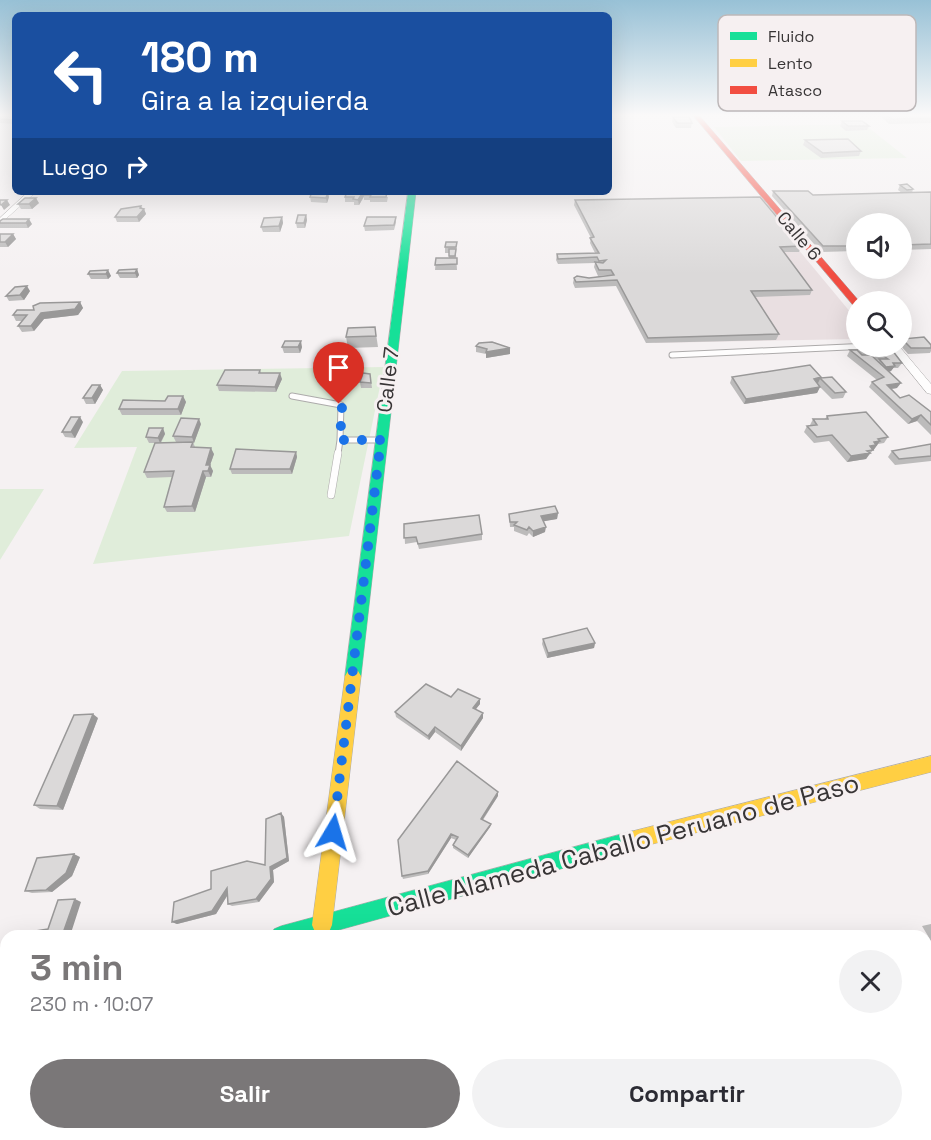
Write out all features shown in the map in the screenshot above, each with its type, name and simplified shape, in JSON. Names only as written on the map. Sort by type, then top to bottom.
[{"type":"street","name":"Calle 6","points":[[740,167],[846,291]]},
{"type":"street","points":[[0,222],[29,195]]},
{"type":"street","name":"Calle 7","points":[[322,925],[412,195]]},
{"type":"street","points":[[902,357],[931,391]]},
{"type":"street","name":"Calle Alameda Caballo Peruano de Paso","points":[[303,930],[567,857],[931,764]]},
{"type":"lane","points":[[672,355],[846,347]]},
{"type":"lane","points":[[292,396],[341,405],[340,440],[330,495]]},
{"type":"lane","points":[[340,440],[381,440]]},
{"type":"shaded area","points":[[759,202],[846,307],[846,339],[655,343],[574,205]]},
{"type":"green space","points":[[384,367],[349,536],[93,564],[137,447],[74,448],[122,371]]},
{"type":"green space","points":[[0,489],[44,489],[0,560]]},
{"type":"building","points":[[907,184],[913,189],[907,190],[900,185]]},
{"type":"building","points":[[773,191],[808,191],[813,195],[931,192],[931,244],[912,245],[912,213],[846,213],[846,246],[823,246]]},
{"type":"building","points":[[311,195],[327,195],[326,198],[310,197]]},
{"type":"building","points":[[346,195],[361,195],[358,200],[353,199],[354,197],[345,197]]},
{"type":"building","points":[[371,195],[386,195],[386,197],[370,197]]},
{"type":"building","points":[[760,197],[801,246],[780,247],[812,290],[751,291],[779,334],[648,338],[617,280],[576,282],[574,278],[577,276],[589,278],[614,275],[611,270],[599,270],[595,262],[603,263],[606,260],[599,261],[597,257],[558,259],[557,254],[599,253],[590,238],[594,237],[575,200]]},
{"type":"building","points":[[25,198],[36,198],[29,204],[18,204]]},
{"type":"building","points":[[141,206],[140,208],[144,209],[137,217],[115,217],[121,209]]},
{"type":"building","points":[[298,215],[306,215],[304,223],[296,223]]},
{"type":"building","points":[[282,217],[279,226],[261,227],[264,218]]},
{"type":"building","points":[[367,217],[396,217],[394,225],[364,226]]},
{"type":"building","points":[[3,219],[29,219],[26,223],[0,223]]},
{"type":"building","points":[[0,234],[13,234],[5,242],[0,242]]},
{"type":"building","points":[[446,242],[457,242],[456,247],[445,247]]},
{"type":"building","points":[[449,249],[456,249],[455,256],[449,256]]},
{"type":"building","points":[[436,258],[457,258],[457,264],[435,265]]},
{"type":"building","points":[[137,269],[135,273],[117,273],[119,270]]},
{"type":"building","points":[[108,270],[106,274],[88,274],[90,271]]},
{"type":"building","points":[[27,286],[20,295],[6,296],[15,287]]},
{"type":"building","points":[[80,302],[75,309],[41,313],[31,326],[18,326],[27,315],[13,315],[17,310],[34,310],[33,306],[40,303]]},
{"type":"building","points":[[375,327],[376,336],[346,337],[348,328]]},
{"type":"building","points":[[924,337],[931,348],[912,348],[912,338]]},
{"type":"building","points":[[285,341],[301,341],[298,347],[282,347]]},
{"type":"building","points":[[492,342],[510,348],[486,352],[487,349],[476,346],[479,343]]},
{"type":"building","points":[[859,357],[873,357],[901,383],[887,385],[900,398],[909,395],[931,412],[931,425],[921,415],[912,419],[872,382],[884,377]]},
{"type":"building","points":[[885,357],[897,357],[902,363],[893,363],[895,366],[886,367],[879,359],[888,359]]},
{"type":"building","points":[[810,365],[821,377],[814,379],[820,387],[746,399],[732,377]]},
{"type":"building","points":[[225,370],[260,370],[259,373],[280,373],[275,387],[217,385]]},
{"type":"building","points":[[363,373],[370,374],[371,383],[360,382]]},
{"type":"building","points":[[832,377],[846,392],[835,393],[820,378]]},
{"type":"building","points":[[92,385],[100,385],[92,398],[83,398]]},
{"type":"building","points":[[168,396],[183,396],[178,409],[119,409],[123,400],[165,401]]},
{"type":"building","points":[[866,412],[888,437],[874,442],[876,445],[870,446],[873,450],[867,451],[870,453],[851,456],[832,435],[817,437],[807,426],[817,425],[813,419],[828,419],[827,416]]},
{"type":"building","points":[[71,417],[80,417],[71,432],[62,432]]},
{"type":"building","points":[[181,418],[199,419],[192,437],[173,436]]},
{"type":"building","points":[[149,428],[163,428],[158,438],[146,437]]},
{"type":"building","points":[[193,442],[191,447],[211,448],[206,465],[210,465],[208,471],[203,471],[192,506],[164,507],[174,471],[144,472],[155,443]]},
{"type":"building","points":[[931,444],[931,456],[899,459],[892,451]]},
{"type":"building","points":[[236,449],[296,452],[290,469],[230,469]]},
{"type":"building","points":[[555,506],[558,513],[541,516],[546,527],[533,531],[529,527],[527,530],[514,525],[517,522],[510,522],[509,514]]},
{"type":"building","points":[[479,515],[482,534],[418,544],[416,537],[404,538],[404,524]]},
{"type":"building","points":[[587,628],[595,643],[548,653],[543,639]]},
{"type":"building","points":[[426,684],[451,697],[458,689],[480,699],[473,708],[483,713],[461,746],[435,727],[428,736],[395,712]]},
{"type":"building","points":[[93,714],[57,806],[34,805],[74,715]]},
{"type":"building","points":[[457,761],[498,792],[481,819],[491,824],[468,855],[453,845],[458,837],[451,834],[428,871],[402,876],[398,840]]},
{"type":"building","points":[[281,813],[287,858],[270,867],[271,879],[256,899],[228,904],[227,888],[212,911],[172,922],[174,902],[211,889],[211,871],[247,861],[265,865],[266,819]]},
{"type":"building","points":[[74,854],[66,873],[46,890],[25,891],[37,858]]},
{"type":"building","points":[[75,899],[64,930],[42,930],[48,929],[58,900]]},
{"type":"traffic: fast","points":[[353,676],[412,195]]},
{"type":"traffic: fast","points":[[303,930],[633,840]]},
{"type":"traffic: slow","points":[[322,925],[353,676]]},
{"type":"traffic: slow","points":[[633,840],[931,764]]},
{"type":"traffic: jam","points":[[740,167],[846,291]]},
{"type":"route","points":[[333,832],[381,440],[340,440],[342,407],[339,404]]}]
